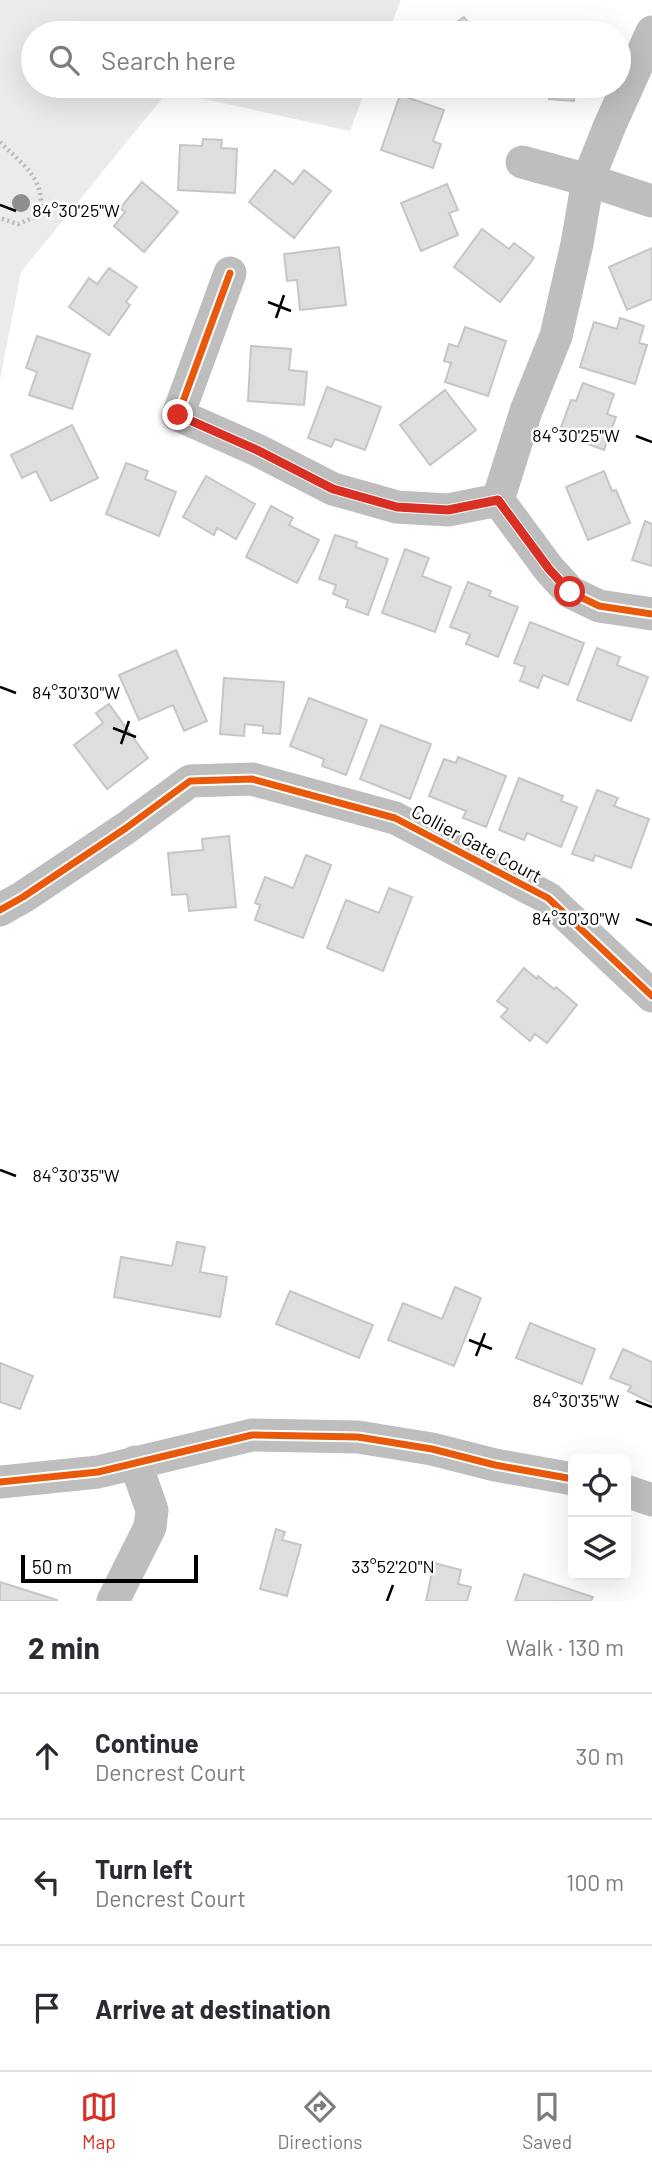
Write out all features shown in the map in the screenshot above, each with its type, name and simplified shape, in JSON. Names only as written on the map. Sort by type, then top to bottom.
[{"type":"street","points":[[631,78],[652,32]]},
{"type":"street","points":[[498,500],[526,411],[556,336],[588,180],[622,98]]},
{"type":"street","points":[[522,162],[652,201]]},
{"type":"street","points":[[230,273],[178,415],[257,450],[333,489],[397,507],[448,510],[498,500]]},
{"type":"street","points":[[498,500],[549,569],[570,592],[600,606],[652,614]]},
{"type":"street","name":"Collier Gate Court","points":[[0,909],[23,897],[126,828],[190,780],[252,779],[395,818],[548,898],[652,996]]},
{"type":"street","points":[[0,1482],[98,1472],[252,1435],[358,1437],[432,1449],[495,1465],[568,1478]]},
{"type":"street","points":[[113,1601],[150,1527],[152,1510],[135,1462]]},
{"type":"street","points":[[631,1493],[652,1500]]},
{"type":"path","points":[[0,142],[35,177],[43,199],[40,215],[18,224],[0,218]]},
{"type":"shaded area","points":[[0,0],[401,0],[393,21],[21,21],[21,98],[162,98],[21,272],[0,380]]},
{"type":"shaded area","points":[[200,98],[362,98],[350,131]]},
{"type":"building","points":[[399,98],[409,98],[444,110],[433,141],[441,144],[433,168],[381,150]]},
{"type":"building","points":[[549,98],[574,98],[574,101]]},
{"type":"building","points":[[203,139],[222,140],[221,148],[237,149],[235,193],[178,190],[180,145],[202,146]]},
{"type":"building","points":[[275,170],[293,184],[304,170],[331,191],[294,238],[249,202]]},
{"type":"building","points":[[142,182],[178,212],[144,252],[114,226],[125,212],[120,208]]},
{"type":"building","points":[[447,184],[458,210],[449,213],[458,235],[421,251],[401,203]]},
{"type":"building","points":[[482,229],[509,249],[514,243],[534,258],[500,302],[454,267]]},
{"type":"building","points":[[339,247],[346,305],[300,310],[297,280],[287,281],[284,254]]},
{"type":"building","points":[[652,248],[652,299],[627,310],[609,267]]},
{"type":"building","points":[[109,268],[137,287],[126,302],[130,305],[109,335],[69,307],[89,278],[97,284]]},
{"type":"building","points":[[620,318],[644,326],[639,343],[647,345],[635,384],[580,367],[594,322],[617,329]]},
{"type":"building","points":[[465,327],[506,341],[488,396],[445,382],[451,363],[444,361],[449,344],[458,347]]},
{"type":"building","points":[[37,336],[90,354],[72,409],[29,395],[37,372],[26,368]]},
{"type":"building","points":[[251,346],[291,349],[289,370],[307,372],[304,405],[248,401]]},
{"type":"building","points":[[583,383],[614,394],[607,414],[616,417],[604,450],[559,433],[571,400],[576,401]]},
{"type":"building","points":[[327,387],[381,407],[365,450],[335,439],[331,447],[308,438]]},
{"type":"building","points":[[445,390],[476,430],[430,465],[400,425]]},
{"type":"building","points":[[72,425],[98,478],[51,501],[36,471],[22,478],[11,455]]},
{"type":"building","points":[[126,463],[148,471],[145,479],[176,492],[159,536],[106,514]]},
{"type":"building","points":[[604,471],[612,491],[616,490],[630,523],[588,540],[566,487]]},
{"type":"building","points":[[206,476],[255,504],[236,539],[217,528],[214,535],[183,517]]},
{"type":"building","points":[[271,506],[293,518],[289,525],[319,540],[297,583],[246,557]]},
{"type":"building","points":[[645,521],[652,524],[652,566],[632,560]]},
{"type":"building","points":[[335,535],[357,542],[356,547],[388,559],[368,615],[346,607],[348,600],[333,594],[336,585],[319,579]]},
{"type":"building","points":[[405,549],[429,558],[422,576],[451,587],[435,632],[382,613]]},
{"type":"building","points":[[468,582],[491,591],[489,596],[518,607],[498,657],[466,644],[470,634],[450,627]]},
{"type":"building","points":[[530,622],[584,643],[568,685],[543,675],[538,688],[520,681],[525,667],[514,663]]},
{"type":"building","points":[[597,648],[620,657],[617,665],[648,677],[631,721],[577,700]]},
{"type":"building","points":[[176,650],[207,721],[184,731],[173,705],[139,720],[119,675]]},
{"type":"building","points":[[224,678],[284,682],[280,734],[263,733],[263,726],[245,724],[244,736],[220,734]]},
{"type":"building","points":[[309,698],[367,720],[346,775],[322,766],[324,759],[290,746]]},
{"type":"building","points":[[109,704],[148,758],[107,789],[74,745],[103,723],[96,713]]},
{"type":"building","points":[[381,725],[431,744],[410,799],[360,779]]},
{"type":"building","points":[[458,757],[506,776],[486,827],[463,818],[466,811],[429,796],[444,759],[456,763]]},
{"type":"building","points":[[519,778],[563,796],[561,801],[577,807],[561,847],[527,833],[524,840],[499,830]]},
{"type":"building","points":[[597,790],[618,798],[614,806],[649,819],[631,868],[595,855],[593,861],[572,854]]},
{"type":"building","points":[[229,836],[236,907],[189,911],[187,894],[172,895],[168,853],[203,850],[202,839]]},
{"type":"building","points":[[306,855],[331,865],[303,938],[255,920],[260,905],[255,903],[265,877],[293,888]]},
{"type":"building","points":[[389,888],[412,897],[383,971],[327,948],[346,900],[379,913]]},
{"type":"building","points":[[524,968],[537,979],[538,976],[554,989],[556,987],[577,1005],[547,1043],[535,1034],[530,1041],[501,1017],[508,1009],[497,1001]]},
{"type":"building","points":[[177,1242],[205,1247],[200,1272],[227,1277],[220,1317],[114,1297],[121,1257],[172,1266]]},
{"type":"building","points":[[455,1287],[481,1298],[454,1366],[388,1340],[403,1303],[442,1319]]},
{"type":"building","points":[[290,1291],[373,1325],[359,1358],[276,1324]]},
{"type":"building","points":[[530,1323],[595,1349],[582,1384],[516,1358]]},
{"type":"building","points":[[623,1349],[652,1362],[652,1403],[628,1391],[631,1386],[610,1378]]},
{"type":"building","points":[[0,1363],[33,1376],[20,1409],[0,1402]]},
{"type":"building","points":[[276,1529],[285,1532],[282,1540],[301,1545],[287,1596],[260,1589]]},
{"type":"building","points":[[434,1563],[461,1570],[458,1584],[471,1587],[467,1601],[426,1601]]},
{"type":"building","points":[[524,1574],[593,1597],[591,1601],[515,1601]]},
{"type":"building","points":[[0,1582],[57,1600],[57,1601],[0,1601]]},
{"type":"cycle path","points":[[230,273],[178,415],[257,450],[333,489],[397,507],[448,510],[498,500],[549,569],[570,592],[599,606],[652,614]]},
{"type":"cycle path","points":[[0,910],[126,828],[190,781],[252,779],[395,818],[548,898],[652,996]]},
{"type":"cycle path","points":[[0,1482],[98,1472],[252,1435],[358,1437],[432,1449],[495,1465],[568,1478]]},
{"type":"route","points":[[178,415],[257,450],[333,489],[397,507],[448,510],[498,500],[549,569],[570,592]]}]
